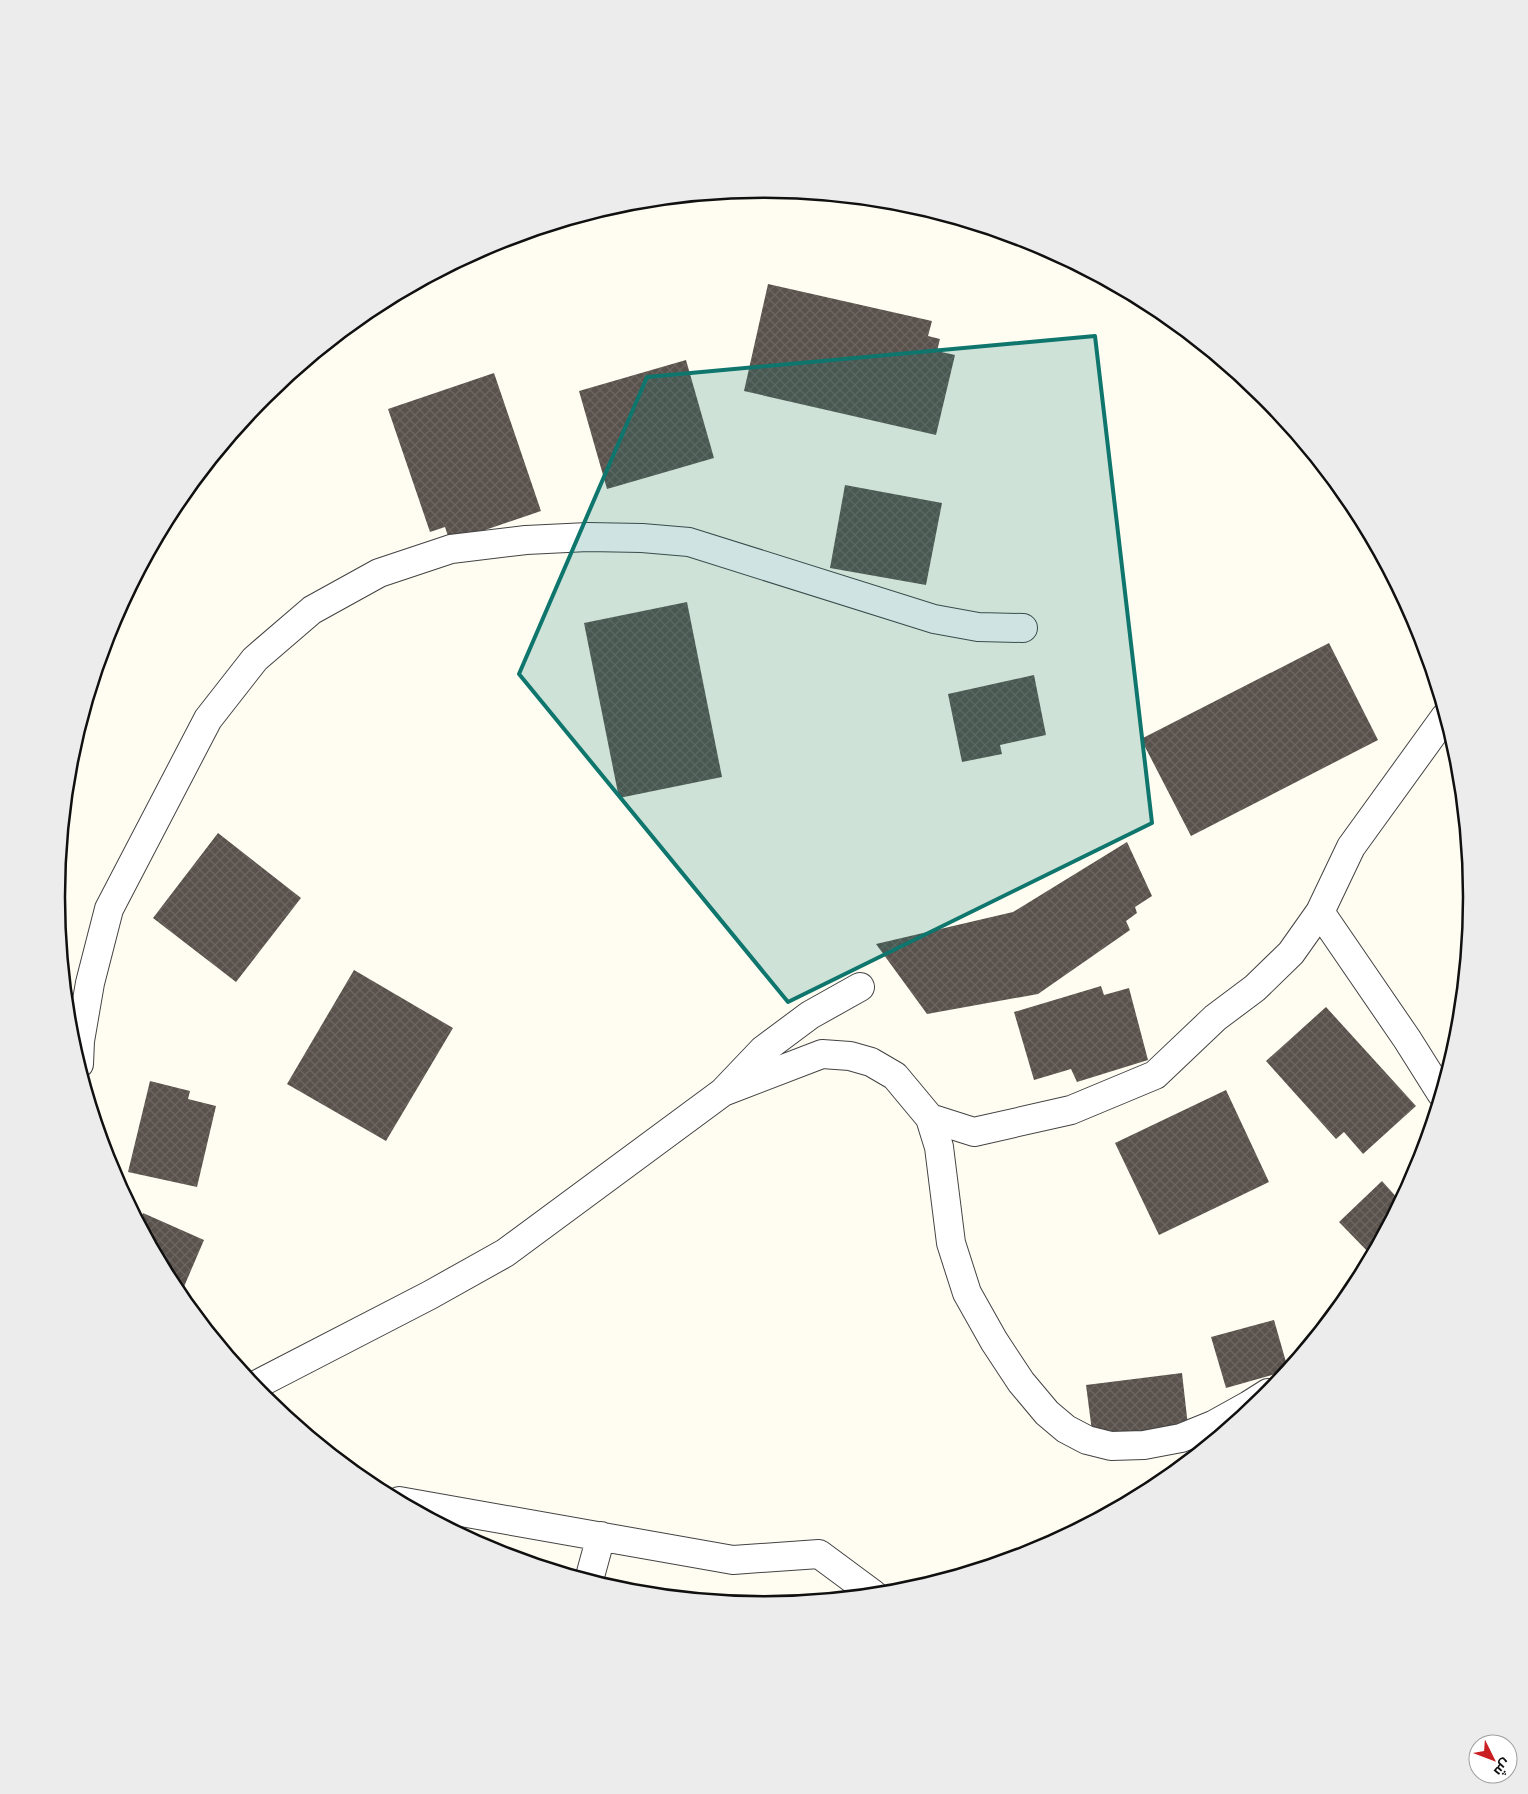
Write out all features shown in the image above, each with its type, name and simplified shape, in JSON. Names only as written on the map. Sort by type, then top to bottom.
[{"type":"street","points":[[80,1041],[90,984],[110,909],[208,719],[255,659],[312,610],[379,573],[451,549],[526,540],[588,538],[652,539],[689,542],[934,619],[978,627],[1023,628]]},
{"type":"street","points":[[930,1118],[974,1132],[1071,1110],[1155,1075],[1215,1018],[1255,988],[1290,953],[1320,912],[1351,847],[1441,723]]},
{"type":"street","points":[[1320,912],[1407,1039],[1437,1086]]},
{"type":"street","points":[[261,1382],[430,1295],[505,1253],[723,1092],[763,1050],[810,1015],[860,987]]},
{"type":"street","points":[[723,1092],[822,1054],[850,1056],[872,1062],[894,1076],[930,1118],[939,1147],[951,1242],[967,1293],[994,1341],[1021,1382],[1047,1413],[1066,1429],[1086,1440],[1110,1446],[1144,1445],[1181,1438],[1235,1413]]},
{"type":"street","points":[[418,1504],[733,1560],[819,1554],[865,1588]]},
{"type":"street","points":[[591,1574],[601,1536]]},
{"type":"highlighted area","points":[[1095,336],[1152,823],[788,1002],[519,674],[647,377]]},
{"type":"building","points":[[768,284],[932,321],[928,336],[940,339],[937,351],[955,355],[936,435],[744,391]]},
{"type":"building","points":[[686,360],[714,458],[607,489],[579,391]]},
{"type":"building","points":[[494,373],[541,511],[450,542],[445,527],[430,532],[388,409]]},
{"type":"building","points":[[845,485],[942,503],[926,585],[830,568]]},
{"type":"building","points":[[687,602],[722,777],[619,798],[584,623]]},
{"type":"building","points":[[1329,643],[1378,740],[1191,836],[1141,739]]},
{"type":"building","points":[[1034,675],[1046,735],[1000,745],[1002,754],[962,762],[948,694]]},
{"type":"building","points":[[218,833],[301,898],[236,982],[153,918]]},
{"type":"building","points":[[1127,842],[1152,896],[1135,907],[1137,913],[1126,921],[1130,930],[1038,994],[927,1014],[876,944],[1013,912]]},
{"type":"building","points":[[354,970],[453,1028],[386,1141],[287,1084]]},
{"type":"building","points":[[1101,986],[1104,995],[1129,988],[1148,1060],[1077,1082],[1071,1069],[1034,1080],[1014,1012]]},
{"type":"building","points":[[1326,1007],[1416,1106],[1363,1154],[1344,1132],[1336,1139],[1266,1061]]},
{"type":"building","points":[[150,1081],[190,1091],[188,1099],[216,1106],[197,1187],[128,1172]]},
{"type":"building","points":[[1226,1090],[1269,1182],[1159,1235],[1115,1143]]},
{"type":"building","points":[[1382,1181],[1396,1196],[1367,1251],[1339,1222]]},
{"type":"building","points":[[143,1213],[204,1240],[184,1287],[159,1246],[142,1215]]},
{"type":"building","points":[[1274,1320],[1286,1362],[1274,1374],[1226,1388],[1211,1337]]},
{"type":"building","points":[[1182,1373],[1188,1426],[1093,1439],[1086,1385]]}]
